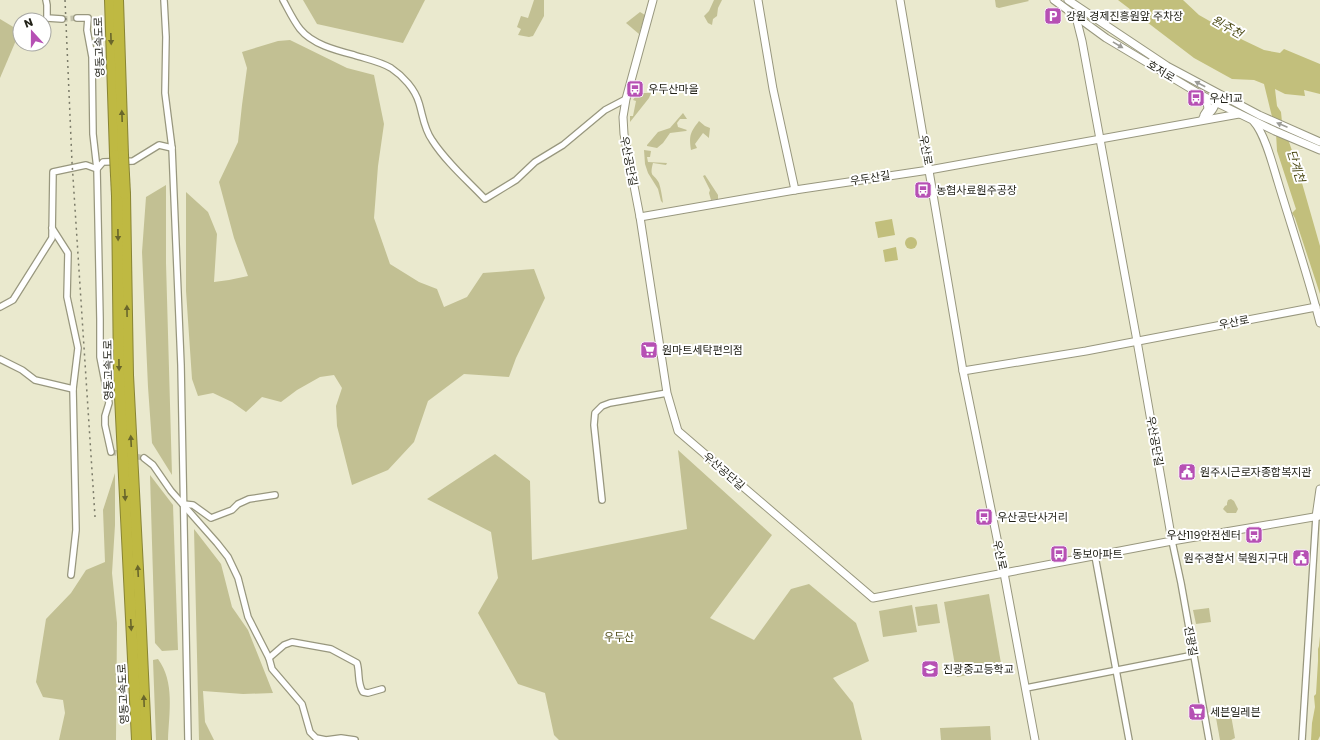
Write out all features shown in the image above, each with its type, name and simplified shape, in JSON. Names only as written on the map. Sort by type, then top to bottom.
[{"type":"highway","name":"영동고속도로","points":[[110,0],[121,195],[128,375],[146,740]]},
{"type":"highway","name":"영동고속도로","points":[[118,0],[119,155]]},
{"type":"highway","name":"영동고속도로","points":[[121,195],[119,376],[137,740]]},
{"type":"street","points":[[46,0],[47,18],[62,19]]},
{"type":"street","points":[[164,0],[166,36],[165,93],[172,148],[181,365],[188,740]]},
{"type":"street","points":[[283,0],[300,28],[309,38],[329,48],[373,60],[391,68],[403,79],[413,89],[419,103],[423,122],[431,140],[485,199],[516,180],[535,162],[563,145],[605,110],[626,99]]},
{"type":"street","name":"우산공단길","points":[[653,0],[626,99],[623,118],[624,134],[640,217],[667,393],[678,430],[873,598],[1172,541],[1318,516]]},
{"type":"street","points":[[758,0],[774,89],[795,190]]},
{"type":"street","name":"우산로","points":[[900,0],[963,371],[1004,573],[1035,740]]},
{"type":"street","name":"호저로","points":[[1054,0],[1097,32],[1203,96],[1275,132],[1320,150]]},
{"type":"street","name":"호저로","points":[[1068,0],[1167,66],[1259,115],[1320,142]]},
{"type":"street","points":[[1073,14],[1077,21],[1082,41],[1137,341]]},
{"type":"street","points":[[1085,23],[1091,16]]},
{"type":"street","points":[[77,18],[88,18],[87,30],[92,58],[93,134],[97,169],[100,357],[109,403],[105,416],[105,425],[111,452]]},
{"type":"street","points":[[1082,41],[1083,35],[1087,32],[1097,32]]},
{"type":"street","points":[[1198,121],[1209,115],[1214,110],[1220,94]]},
{"type":"street","points":[[1198,121],[1208,109],[1203,96]]},
{"type":"street","name":"우두산길","points":[[640,217],[795,190],[929,170],[1239,114]]},
{"type":"street","points":[[1251,120],[1259,128],[1268,151],[1320,323]]},
{"type":"street","points":[[1268,151],[1268,140],[1275,132]]},
{"type":"street","points":[[97,169],[103,162],[133,161],[160,145],[172,148]]},
{"type":"street","points":[[0,307],[13,300],[52,238],[54,172],[86,165],[97,169]]},
{"type":"street","points":[[52,228],[68,253],[67,297],[78,348],[73,390],[76,530],[70,575]]},
{"type":"street","name":"우산로","points":[[963,371],[1086,351],[1316,307]]},
{"type":"street","name":"우산공단길","points":[[1137,341],[1172,541]]},
{"type":"street","points":[[0,359],[22,370],[35,380],[73,390]]},
{"type":"street","points":[[602,500],[594,425],[595,413],[602,406],[610,403],[667,393]]},
{"type":"street","points":[[144,458],[153,465],[171,491],[228,557],[238,578],[248,617],[269,658],[272,668],[302,704],[310,732],[316,738],[326,740],[341,738],[355,740]]},
{"type":"street","points":[[1302,740],[1320,489]]},
{"type":"street","points":[[183,504],[193,505],[211,518],[232,510],[238,504],[249,499],[275,495]]},
{"type":"street","name":"진광길","points":[[1172,541],[1209,740]]},
{"type":"street","points":[[1095,556],[1129,740]]},
{"type":"street","points":[[269,658],[284,645],[292,642],[331,648],[357,663],[359,672],[359,687],[363,692],[368,693],[382,689]]},
{"type":"street","points":[[1026,688],[1194,655]]},
{"type":"green space","points":[[303,0],[425,0],[403,43],[317,24]]},
{"type":"green space","points":[[534,0],[544,0],[544,16],[533,36],[529,37],[518,35],[521,29],[517,27],[521,16],[528,18]]},
{"type":"green space","points":[[714,0],[722,0],[718,8],[717,16],[713,19],[712,25],[708,23],[704,16],[709,11]]},
{"type":"green space","points":[[995,0],[1029,1],[999,8],[996,7]]},
{"type":"green space","points":[[640,12],[645,15],[639,34],[626,23]]},
{"type":"green space","points":[[0,19],[12,26],[12,50],[0,78]]},
{"type":"green space","points":[[290,40],[347,68],[374,75],[384,124],[378,166],[374,218],[390,264],[419,282],[437,289],[444,307],[467,297],[483,273],[534,269],[545,298],[516,358],[509,377],[464,374],[428,401],[414,442],[388,470],[352,485],[337,426],[336,406],[342,388],[334,375],[320,377],[297,390],[281,402],[262,397],[246,412],[232,402],[213,393],[198,396],[192,379],[186,291],[186,192],[208,212],[217,234],[214,282],[248,276],[234,238],[219,182],[238,142],[247,68],[242,52],[278,41]]},
{"type":"green space","points":[[643,93],[651,93],[649,98],[630,122],[630,116],[633,116],[636,101],[633,100],[635,97]]},
{"type":"green space","points":[[683,113],[687,119],[680,119],[677,123],[678,127],[687,130],[686,131],[670,133],[663,143],[657,148],[647,146],[658,132],[670,128]]},
{"type":"green space","points":[[699,121],[710,128],[709,138],[703,133],[695,144],[697,148],[691,150],[691,134]]},
{"type":"green space","points":[[644,150],[651,151],[650,157],[647,157],[648,162],[667,163],[666,165],[653,163],[652,171],[659,183],[663,203],[661,201],[658,189],[648,173],[645,164]]},
{"type":"green space","points":[[705,175],[718,195],[718,199],[711,200],[709,193],[710,190],[703,176]]},
{"type":"green space","points":[[166,185],[166,263],[172,475],[152,443],[142,252],[146,197]]},
{"type":"green space","name":"우두산","points":[[678,450],[772,535],[710,618],[754,640],[791,589],[809,584],[856,623],[869,661],[833,678],[853,703],[862,740],[559,740],[554,735],[545,693],[518,684],[478,613],[498,578],[491,532],[427,499],[495,454],[530,481],[532,560],[687,529]]},
{"type":"green space","points":[[115,473],[115,525],[112,573],[117,623],[116,740],[59,740],[65,713],[63,700],[43,697],[36,682],[46,619],[71,593],[86,570],[105,562],[103,510]]},
{"type":"green space","points":[[150,475],[173,505],[178,650],[162,651],[155,643]]},
{"type":"green space","points":[[1231,499],[1234,501],[1238,509],[1236,513],[1227,513],[1223,509],[1227,505],[1228,500]]},
{"type":"green space","points":[[194,529],[221,564],[232,607],[248,630],[273,693],[243,694],[203,691],[205,722],[214,740],[199,740]]},
{"type":"green space","points":[[989,594],[1002,669],[957,677],[944,602]]},
{"type":"green space","points":[[937,604],[940,623],[918,626],[915,607]]},
{"type":"green space","points":[[912,605],[917,632],[883,637],[879,611]]},
{"type":"green space","points":[[1209,608],[1211,622],[1196,624],[1193,610]]},
{"type":"green space","points":[[158,659],[167,678],[169,688],[170,709],[168,740],[156,740],[153,660]]},
{"type":"green space","points":[[1229,714],[1231,715],[1235,738],[1231,740],[1220,740],[1216,718]]},
{"type":"green space","points":[[990,726],[991,740],[941,740],[940,728]]},
{"type":"water","name":"단계천","points":[[1118,0],[1183,0],[1199,15],[1264,50],[1280,53],[1284,49],[1320,64],[1320,94],[1304,90],[1305,96],[1285,94],[1275,89],[1277,106],[1281,112],[1282,122],[1296,162],[1320,246],[1320,294],[1295,218],[1292,213],[1296,209],[1277,151],[1276,133],[1264,84],[1254,80],[1232,79],[1194,58]]},
{"type":"water","points":[[892,219],[895,235],[878,238],[875,222]]},
{"type":"water","points":[[909,237],[913,237],[917,243],[913,249],[909,249],[905,245],[905,241]]},
{"type":"water","points":[[896,247],[898,260],[885,262],[883,250]]},
{"type":"water","points":[[1320,636],[1320,736],[1318,740],[1311,740],[1315,707],[1314,696],[1316,694]]},
{"type":"tunnel","points":[[62,19],[77,18]]},
{"type":"tunnel","points":[[111,452],[144,458]]},
{"type":"railway","points":[[65,0],[72,162],[95,517]]},
{"type":"place","name":"강원 경제진흥원앞 주차장","points":[[1053,16]]},
{"type":"place","name":"우두산마을","points":[[635,89]]},
{"type":"place","name":"우산1교","points":[[1196,98]]},
{"type":"place","name":"농협사료원주공장","points":[[923,190]]},
{"type":"place","name":"원마트세탁편의점","points":[[649,350]]},
{"type":"place","name":"원주시근로자종합복지관","points":[[1187,472]]},
{"type":"place","name":"우산공단사거리","points":[[984,517]]},
{"type":"place","name":"우산119안전센터","points":[[1254,535]]},
{"type":"place","name":"동보아파트","points":[[1059,554]]},
{"type":"place","name":"원주경찰서 북원지구대","points":[[1301,558]]},
{"type":"place","name":"진광중고등학교","points":[[930,669]]},
{"type":"place","name":"세븐일레븐","points":[[1197,712]]},
{"type":"water label","name":"원주천","points":[[1227,27]]}]
